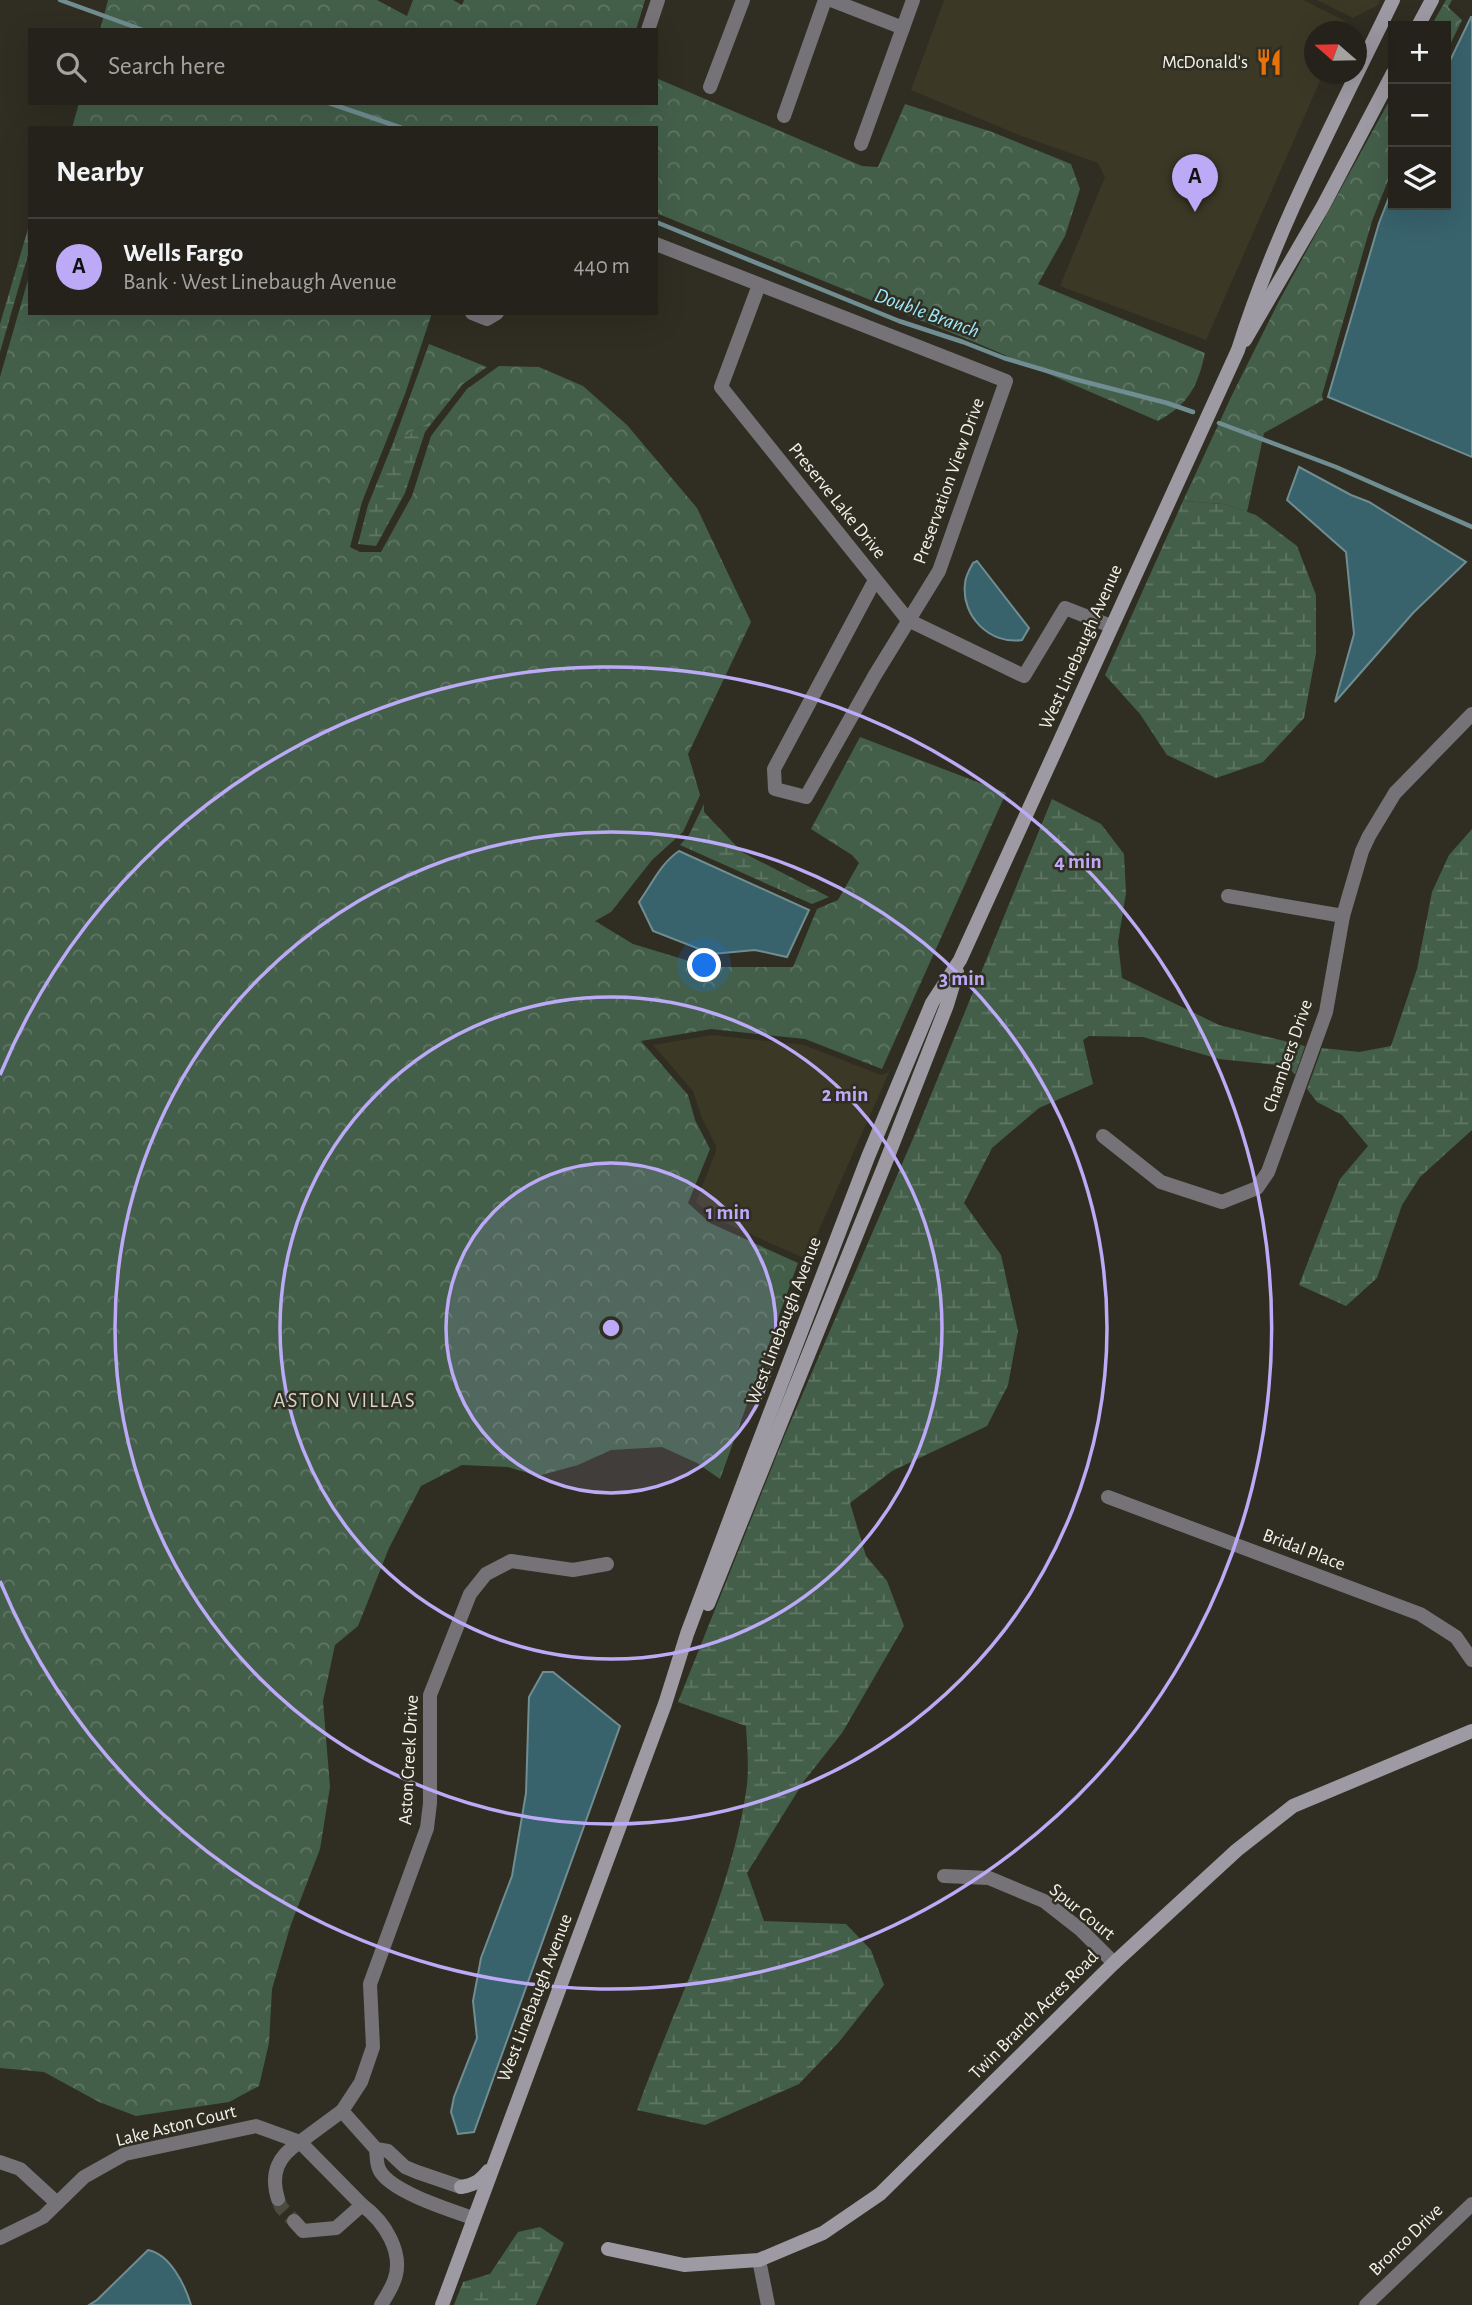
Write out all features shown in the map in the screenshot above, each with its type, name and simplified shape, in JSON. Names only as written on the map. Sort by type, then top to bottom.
[{"type":"main road","name":"West Linebaugh Avenue","points":[[1389,21],[1393,0]]},
{"type":"main road","points":[[1421,21],[1432,0]]},
{"type":"main road","name":"West Linebaugh Avenue","points":[[442,2305],[665,1704],[687,1634],[868,1157],[932,1003],[960,960],[1238,350],[1252,304],[1317,156],[1388,24]]},
{"type":"main road","name":"West Linebaugh Avenue","points":[[1238,350],[1254,328],[1323,206],[1388,82]]},
{"type":"main road","name":"West Linebaugh Avenue","points":[[665,1704],[685,1663],[738,1533],[885,1164],[954,985],[960,960]]},
{"type":"main road","points":[[868,1157],[885,1164]]},
{"type":"main road","points":[[840,1230],[856,1236]]},
{"type":"main road","name":"Twin Branch Acres Road","points":[[608,2249],[684,2265],[758,2260],[823,2233],[880,2194],[1114,1963],[1237,1850],[1293,1805],[1472,1731]]},
{"type":"main road","points":[[461,2187],[481,2180],[493,2165]]},
{"type":"street","points":[[649,28],[658,0]]},
{"type":"street","points":[[710,87],[743,0]]},
{"type":"street","points":[[784,116],[828,0],[903,28]]},
{"type":"street","points":[[861,144],[913,0]]},
{"type":"street","name":"Preservation View Drive","points":[[658,245],[1006,381],[939,571],[806,797],[775,789],[774,769],[875,580]]},
{"type":"street","name":"Preserve Lake Drive","points":[[759,285],[721,387],[908,620],[1024,676],[1065,608],[1111,626]]},
{"type":"street","points":[[477,315],[487,319],[494,315]]},
{"type":"street","name":"Chambers Drive","points":[[1103,1136],[1161,1182],[1222,1202],[1257,1188],[1268,1172],[1326,1012],[1343,916],[1362,851],[1395,793],[1472,714]]},
{"type":"street","points":[[1228,896],[1343,916]]},
{"type":"street","name":"Bridal Place","points":[[1108,1497],[1420,1614],[1455,1637],[1472,1660]]},
{"type":"street","name":"Aston Creek Drive","points":[[342,2111],[362,2082],[373,2047],[370,1984],[427,1828],[430,1803],[430,1695],[470,1594],[486,1574],[512,1561],[573,1570],[607,1564]]},
{"type":"street","name":"Spur Court","points":[[944,1876],[989,1878],[1044,1901],[1081,1930],[1114,1963]]},
{"type":"street","points":[[278,2199],[274,2170],[287,2150],[342,2111],[376,2149],[380,2171],[388,2180],[406,2191],[473,2218]]},
{"type":"street","name":"Lake Aston Court","points":[[0,2238],[43,2217],[84,2177],[125,2154],[257,2126],[300,2142],[362,2205],[377,2216],[397,2255],[396,2278],[381,2305]]},
{"type":"street","points":[[376,2149],[388,2151],[405,2167],[461,2187]]},
{"type":"street","points":[[0,2162],[20,2169],[57,2203]]},
{"type":"street","name":"Bronco Drive","points":[[1366,2305],[1472,2204]]},
{"type":"street","points":[[294,2221],[303,2231],[336,2228],[362,2205]]},
{"type":"street","points":[[758,2260],[768,2305]]},
{"type":"shaded area","points":[[944,0],[1303,0],[1345,21],[1304,21],[1304,84],[1319,84],[1206,340],[1060,286],[1105,177],[1098,163],[1019,135],[911,90]]},
{"type":"shaded area","points":[[1317,0],[1380,0],[1378,5],[1353,18]]},
{"type":"shaded area","points":[[712,1035],[804,1045],[881,1075],[891,1068],[806,1259],[714,1218],[696,1202],[716,1146],[702,1118],[693,1091],[653,1045]]},
{"type":"green space","points":[[108,0],[377,0],[407,16],[413,0],[453,0],[462,5],[464,0],[645,0],[637,28],[101,28]]},
{"type":"green space","points":[[1446,0],[1452,0],[1448,7],[1462,20],[1451,43],[1451,21],[1434,21]]},
{"type":"green space","points":[[658,79],[862,166],[878,167],[905,104],[992,132],[1071,164],[1080,189],[1065,236],[1038,284],[1205,353],[1199,375],[1190,393],[1177,408],[1158,421],[979,344],[658,214],[658,126],[73,126],[78,105],[658,105]]},
{"type":"green space","points":[[1388,103],[1388,181],[1372,221],[1322,395],[1323,400],[1264,433],[1247,512],[1224,504],[1183,501],[1279,301]]},
{"type":"green space","points":[[28,229],[28,255],[0,352],[0,324]]},
{"type":"green space","points":[[28,280],[28,315],[431,315],[405,394],[362,502],[350,547],[360,552],[381,552],[412,496],[431,436],[467,389],[499,366],[539,367],[583,386],[627,425],[697,508],[751,622],[688,754],[700,795],[683,832],[652,860],[611,912],[595,921],[633,944],[709,967],[793,967],[817,909],[838,900],[859,863],[852,855],[811,829],[860,737],[1006,793],[882,1069],[805,1039],[711,1029],[641,1041],[688,1095],[695,1120],[710,1149],[688,1203],[710,1223],[798,1263],[720,1479],[697,1463],[662,1447],[611,1450],[578,1465],[538,1476],[508,1467],[462,1465],[421,1486],[389,1548],[358,1626],[335,1645],[323,1701],[330,1787],[320,1849],[290,1927],[272,1989],[269,2043],[259,2086],[229,2102],[136,2116],[99,2102],[44,2072],[0,2068],[0,377]]},
{"type":"green space","points":[[429,344],[487,367],[463,384],[435,419],[393,443]]},
{"type":"green space","points":[[435,419],[425,432],[405,493],[376,546],[358,544],[368,505],[393,443]]},
{"type":"green space","points":[[1183,501],[1224,504],[1256,515],[1297,546],[1316,595],[1316,653],[1304,718],[1263,762],[1216,778],[1167,755],[1140,714],[1105,675]]},
{"type":"green space","points":[[1052,799],[1101,824],[1124,854],[1126,893],[1118,942],[1122,978],[1219,1025],[1305,1046],[1295,1075],[1288,1066],[1219,1059],[1143,1037],[1089,1036],[1083,1040],[1093,1084],[1039,1108],[992,1148],[964,1203],[1001,1255],[1018,1331],[1008,1385],[987,1426],[892,1471],[850,1503],[866,1556],[887,1581],[904,1626],[842,1733],[804,1781],[747,1873],[764,1921],[846,1924],[871,1950],[884,1985],[839,2042],[799,2084],[705,2125],[637,2110],[715,1910],[739,1828],[747,1785],[746,1726],[678,1702],[784,1437],[915,1134]]},
{"type":"green space","points":[[704,804],[704,812],[742,852],[829,897],[812,904],[680,845],[689,835]]},
{"type":"green space","points":[[1472,829],[1472,1130],[1420,1177],[1402,1205],[1377,1278],[1346,1306],[1299,1285],[1340,1179],[1368,1146],[1342,1115],[1317,1102],[1307,1089],[1322,1048],[1359,1052],[1391,1046],[1417,969],[1432,892],[1449,855]]},
{"type":"green space","points":[[540,2227],[564,2243],[536,2305],[454,2305],[463,2282],[490,2274],[518,2232]]},
{"type":"water","points":[[1472,17],[1472,457],[1328,397],[1388,200],[1388,210],[1451,210],[1451,59]]},
{"type":"water","points":[[1299,467],[1369,502],[1466,562],[1413,613],[1335,702],[1354,634],[1346,552],[1287,500]]},
{"type":"water","points":[[977,561],[1029,628],[1022,640],[999,638],[980,626],[973,617],[965,596],[965,581],[973,563]]},
{"type":"water","points":[[679,851],[809,910],[787,957],[755,950],[712,954],[653,931],[639,902],[662,868]]},
{"type":"water","points":[[543,1672],[553,1672],[620,1726],[474,2132],[458,2134],[451,2112],[454,2097],[477,2038],[473,2001],[481,1958],[512,1876],[526,1793],[529,1697]]},
{"type":"water","points":[[148,2250],[163,2257],[170,2264],[181,2280],[191,2305],[89,2305],[97,2300]]},
{"type":"waterway","name":"Double Branch","points":[[60,0],[137,28]]},
{"type":"waterway","name":"Double Branch","points":[[335,105],[396,126]]},
{"type":"waterway","name":"Double Branch","points":[[658,223],[899,321],[1004,358],[1193,412]]},
{"type":"waterway","name":"Double Branch","points":[[1219,423],[1336,467],[1472,527]]},
{"type":"tunnel","points":[[278,2199],[281,2207],[294,2221]]},
{"type":"place","name":"McDonald's","points":[[1269,62]]},
{"type":"place","name":"Wells Fargo","points":[[1195,212]]},
{"type":"district","name":"ASTON VILLAS","points":[[345,1400]]}]
